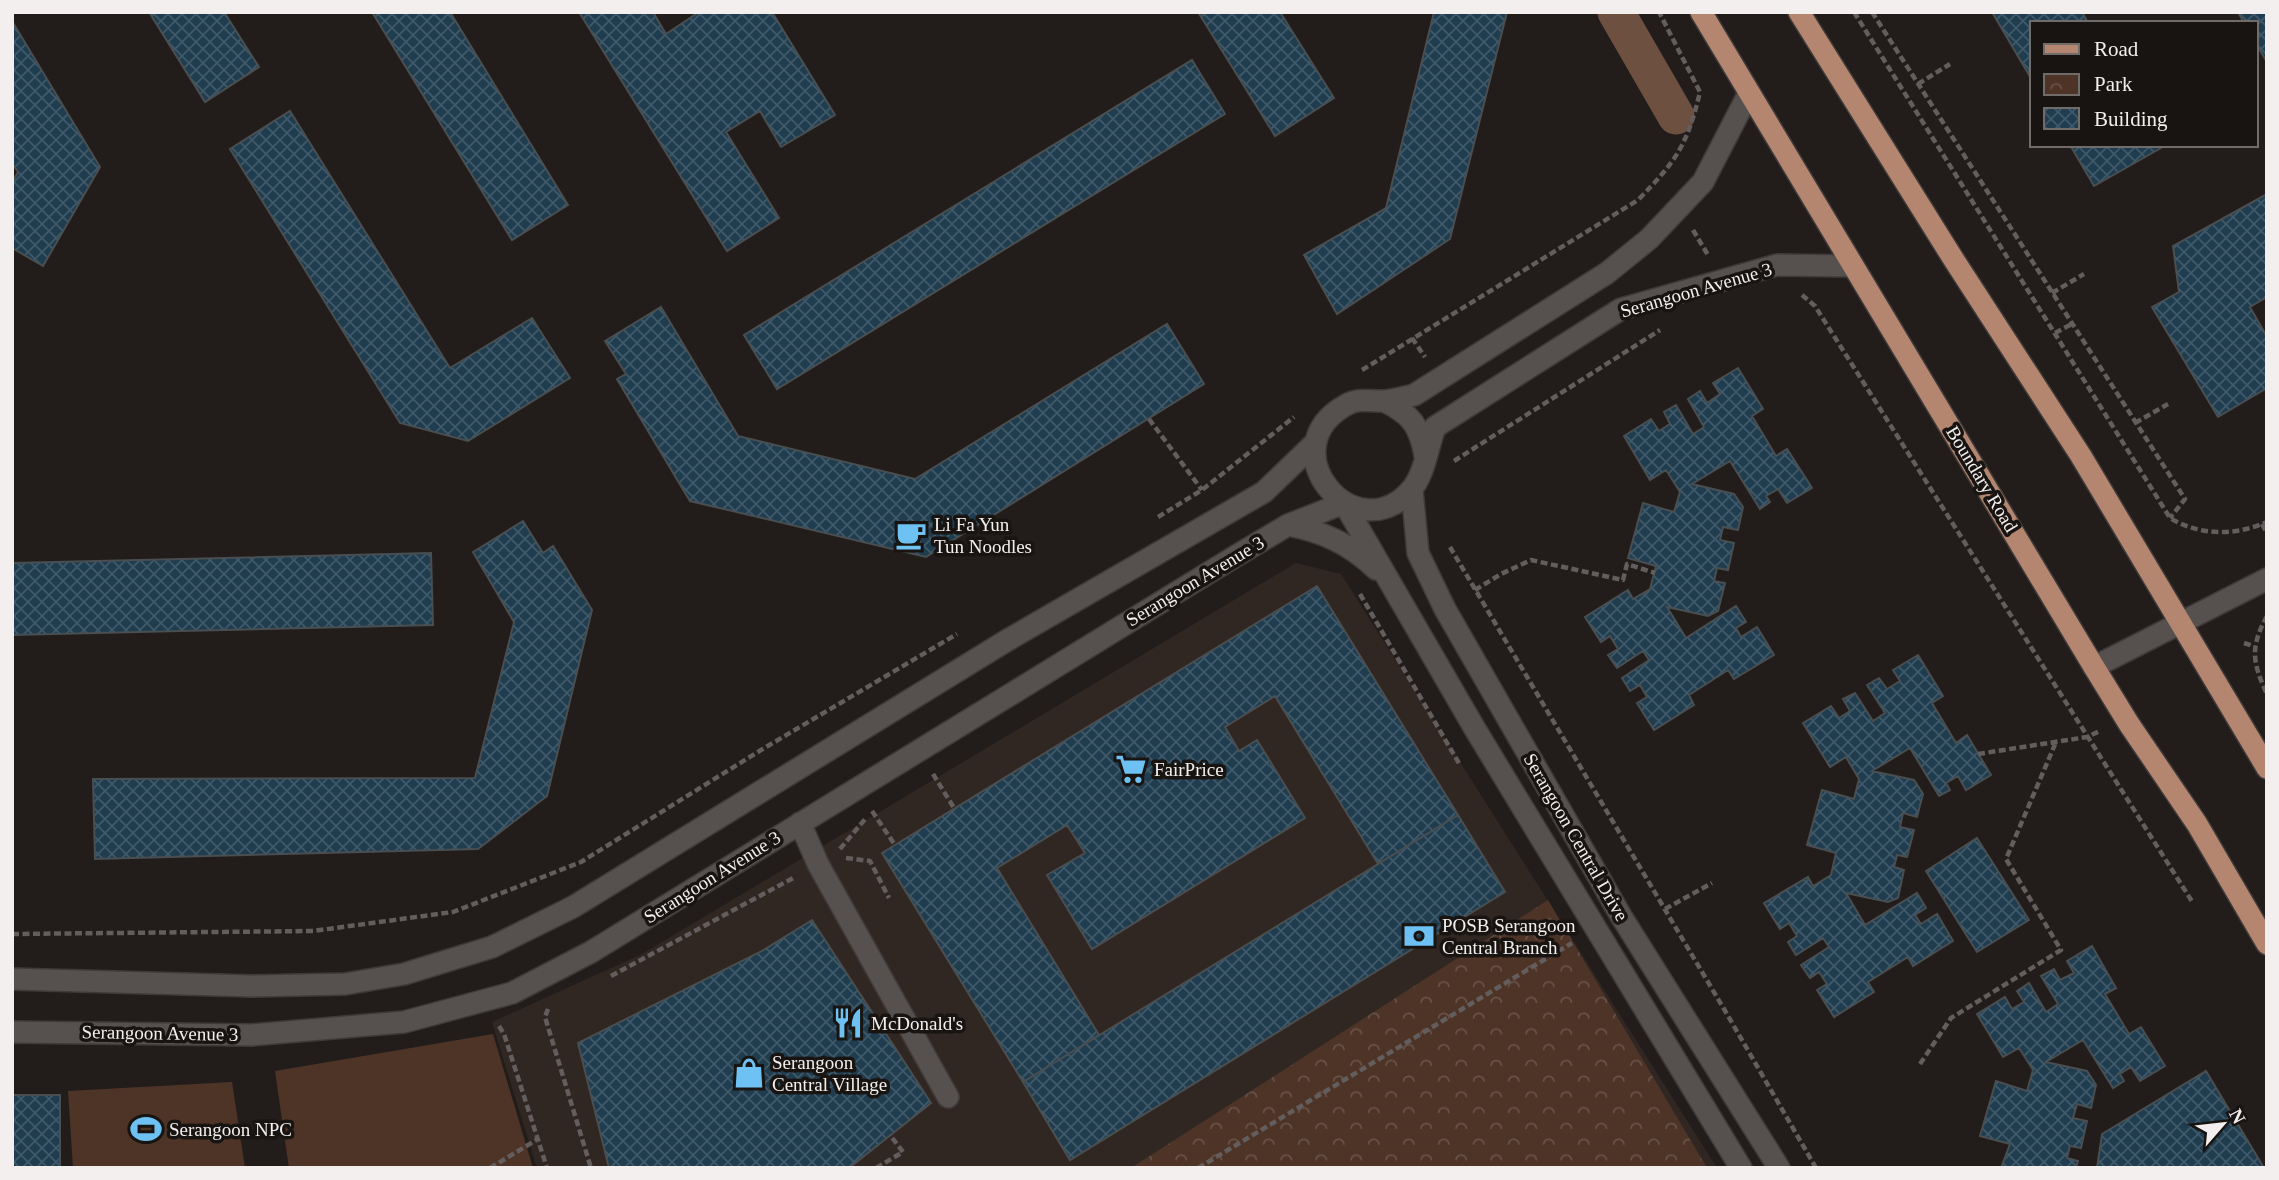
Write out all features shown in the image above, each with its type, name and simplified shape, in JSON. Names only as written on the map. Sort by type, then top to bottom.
[{"type":"main road","name":"Boundary Road","points":[[1701,12],[2094,667],[2197,824],[2267,944]]},
{"type":"main road","points":[[1799,12],[1954,260],[2081,456],[2267,768]]},
{"type":"street","name":"Serangoon Avenue 3","points":[[12,979],[252,986],[345,984],[404,974],[492,947],[573,907],[1006,641],[1264,492],[1316,442],[1323,426],[1334,412],[1349,403],[1367,399],[1384,401],[1414,395],[1607,273],[1649,239],[1703,182],[1749,93]]},
{"type":"street","name":"Serangoon Avenue 3","points":[[1412,490],[1421,474],[1435,426],[1621,309],[1777,265],[1852,266]]},
{"type":"street","points":[[1384,401],[1400,408],[1413,421],[1422,437],[1425,456]]},
{"type":"street","points":[[1316,442],[1315,460],[1319,477],[1329,491],[1344,503],[1362,509],[1381,509],[1398,502],[1412,490]]},
{"type":"street","name":"Serangoon Central Drive","points":[[1412,490],[1418,553],[1445,610],[1620,916],[1779,1168]]},
{"type":"street","name":"Serangoon Avenue 3","points":[[12,1032],[252,1035],[404,1022],[512,993],[591,952],[1288,525],[1344,503]]},
{"type":"street","name":"Serangoon Central Drive","points":[[1344,503],[1475,729],[1741,1168]]},
{"type":"street","points":[[1288,525],[1318,531],[1359,553],[1392,586]]},
{"type":"street","points":[[2094,667],[2267,579]]},
{"type":"street","points":[[800,822],[826,860],[948,1097]]},
{"type":"street","points":[[1666,1044],[1691,1029]]},
{"type":"path","points":[[1359,372],[1638,200],[1664,173],[1678,156],[1692,125],[1700,92],[1659,12]]},
{"type":"path","points":[[1854,12],[2170,518],[2188,528],[2218,533],[2264,523],[2267,533]]},
{"type":"path","points":[[1872,12],[2185,499],[2170,518]]},
{"type":"path","points":[[1918,84],[1950,64]]},
{"type":"path","points":[[1664,173],[1723,280]]},
{"type":"path","points":[[2052,293],[2084,274]]},
{"type":"path","points":[[1801,295],[1815,306],[2193,903]]},
{"type":"path","points":[[2054,333],[2072,324]]},
{"type":"path","points":[[1452,462],[1660,330]]},
{"type":"path","points":[[2135,423],[2168,404]]},
{"type":"path","points":[[1157,517],[1202,490],[1299,413]]},
{"type":"path","points":[[1149,419],[1202,490]]},
{"type":"path","points":[[1444,536],[1816,1168]]},
{"type":"path","points":[[1475,590],[1500,574],[1531,560],[1623,580],[1627,564],[1655,573]]},
{"type":"path","points":[[1354,583],[1381,630]]},
{"type":"path","points":[[2267,616],[2253,646],[2256,671],[2267,694]]},
{"type":"path","points":[[12,934],[313,930],[453,912],[581,862],[761,750],[968,628]]},
{"type":"path","points":[[2244,643],[2253,646]]},
{"type":"path","points":[[1978,754],[2087,737],[2125,717]]},
{"type":"path","points":[[1920,1064],[1951,1018],[2061,950],[2006,859],[2056,742]]},
{"type":"path","points":[[923,780],[944,767]]},
{"type":"path","points":[[933,774],[954,808]]},
{"type":"path","points":[[609,977],[826,860],[872,811],[882,805]]},
{"type":"path","points":[[872,811],[895,845]]},
{"type":"path","points":[[826,860],[870,861],[889,898]]},
{"type":"path","points":[[1665,909],[1712,883]]},
{"type":"path","points":[[1198,1168],[1571,944]]},
{"type":"path","points":[[560,1003],[548,1009],[545,1017],[591,1168]]},
{"type":"path","points":[[498,1026],[503,1034],[547,1168]]},
{"type":"path","points":[[876,1168],[903,1152],[890,1135]]},
{"type":"path","points":[[490,1168],[538,1139]]},
{"type":"shaded area","points":[[1296,563],[1341,574],[1717,1168],[537,1168],[492,1022],[642,954]]},
{"type":"green space","points":[[1548,900],[1707,1168],[1131,1168]]},
{"type":"green space","points":[[493,1034],[533,1168],[289,1168],[275,1071]]},
{"type":"green space","name":"Serangoon NPC","points":[[232,1082],[245,1168],[73,1168],[68,1091]]},
{"type":"building","points":[[149,12],[224,12],[259,67],[205,102]]},
{"type":"building","points":[[372,12],[450,12],[568,205],[512,240]]},
{"type":"building","points":[[579,12],[653,12],[666,34],[699,12],[772,12],[835,115],[781,147],[760,111],[726,132],[779,218],[727,251]]},
{"type":"building","points":[[1198,12],[1280,12],[1334,98],[1275,136]]},
{"type":"building","points":[[1434,12],[1507,12],[1450,239],[1337,314],[1304,255],[1386,208]]},
{"type":"building","points":[[1992,12],[2082,12],[2087,21],[2030,21],[2030,77]]},
{"type":"building","points":[[2238,12],[2267,12],[2267,62],[2258,47],[2258,21],[2243,21]]},
{"type":"building","points":[[12,21],[100,167],[43,266],[12,248],[12,183],[18,172],[12,163]]},
{"type":"building","points":[[1192,60],[1225,114],[777,389],[744,335]]},
{"type":"building","points":[[290,111],[450,368],[532,318],[570,378],[468,441],[400,423],[230,149]]},
{"type":"building","points":[[2071,147],[2161,148],[2094,186]]},
{"type":"building","points":[[2267,194],[2267,297],[2250,307],[2267,337],[2267,388],[2218,417],[2152,307],[2179,292],[2173,246]]},
{"type":"building","points":[[661,307],[738,436],[915,479],[1167,324],[1204,384],[926,557],[690,501],[617,379],[626,374],[605,341]]},
{"type":"building","points":[[1738,368],[1763,409],[1752,416],[1776,456],[1787,449],[1812,488],[1787,503],[1778,489],[1766,496],[1770,502],[1760,509],[1730,461],[1692,484],[1734,494],[1743,507],[1738,530],[1723,527],[1720,540],[1734,543],[1728,570],[1717,568],[1714,581],[1725,583],[1718,611],[1708,616],[1667,607],[1686,638],[1736,606],[1746,622],[1736,628],[1741,637],[1757,627],[1774,655],[1734,679],[1728,670],[1689,695],[1694,705],[1654,730],[1637,703],[1647,697],[1640,685],[1630,691],[1622,678],[1649,660],[1643,651],[1617,668],[1608,655],[1618,649],[1610,636],[1601,642],[1585,617],[1628,590],[1633,599],[1650,589],[1656,566],[1628,558],[1643,503],[1674,512],[1680,492],[1666,470],[1650,480],[1624,436],[1651,419],[1659,431],[1670,424],[1664,412],[1676,405],[1693,434],[1704,427],[1688,399],[1700,391],[1707,403],[1720,394],[1713,383]]},
{"type":"building","points":[[523,521],[543,553],[553,546],[592,610],[547,796],[478,849],[95,859],[93,779],[475,778],[514,622],[473,552]]},
{"type":"building","points":[[431,553],[433,625],[12,635],[12,563]]},
{"type":"building","points":[[1317,586],[1458,815],[1378,864],[1275,696],[1225,727],[1239,751],[1257,740],[1305,818],[1092,949],[1047,875],[1085,853],[1067,825],[997,868],[1099,1035],[1023,1082],[882,853]]},
{"type":"building","points":[[1918,655],[1943,696],[1932,703],[1956,743],[1967,735],[1991,775],[1966,790],[1958,776],[1946,783],[1950,790],[1939,796],[1910,748],[1872,771],[1914,780],[1923,794],[1917,817],[1903,813],[1900,827],[1914,830],[1907,857],[1897,855],[1894,867],[1904,870],[1898,898],[1888,902],[1846,893],[1865,925],[1917,893],[1926,908],[1915,915],[1921,924],[1937,914],[1953,941],[1913,966],[1908,957],[1868,982],[1874,992],[1834,1017],[1817,990],[1827,984],[1819,972],[1810,978],[1801,965],[1829,947],[1823,938],[1796,955],[1788,942],[1797,936],[1789,923],[1780,929],[1764,903],[1808,877],[1813,886],[1831,875],[1836,853],[1807,845],[1822,790],[1854,799],[1859,779],[1846,757],[1830,767],[1803,723],[1831,706],[1839,718],[1850,711],[1843,699],[1855,693],[1873,721],[1885,713],[1867,685],[1879,678],[1887,689],[1900,681],[1893,670]]},
{"type":"building","points":[[1458,815],[1505,892],[1070,1160],[1023,1082]]},
{"type":"building","points":[[1977,838],[2029,920],[1977,952],[1926,871]]},
{"type":"building","name":"Serangoon Central Village","points":[[812,920],[931,1103],[849,1168],[609,1168],[578,1043],[762,951]]},
{"type":"building","points":[[2092,946],[2116,988],[2105,994],[2129,1034],[2141,1027],[2165,1066],[2140,1081],[2131,1067],[2120,1074],[2124,1081],[2113,1088],[2083,1040],[2046,1062],[2087,1071],[2096,1085],[2091,1108],[2077,1104],[2073,1118],[2087,1121],[2081,1148],[2070,1146],[2067,1158],[2078,1161],[2076,1168],[2001,1168],[2010,1144],[1980,1136],[1996,1081],[2027,1091],[2033,1070],[2019,1048],[2003,1057],[1977,1014],[2005,997],[2012,1009],[2024,1002],[2017,991],[2029,983],[2046,1012],[2058,1004],[2041,976],[2054,969],[2060,980],[2074,973],[2067,961]]},
{"type":"building","points":[[2206,1071],[2264,1168],[2097,1168],[2102,1134]]},
{"type":"building","points":[[12,1095],[60,1095],[60,1168],[12,1168]]},
{"type":"waterway","points":[[1616,12],[1676,116]]},
{"type":"place","name":"Li Fa Yun Tun Noodles","points":[[911,535]]},
{"type":"place","name":"FairPrice","points":[[1131,769]]},
{"type":"place","name":"POSB Serangoon Central Branch","points":[[1419,936]]},
{"type":"place","name":"McDonald's","points":[[848,1023]]},
{"type":"place","name":"Serangoon Central Village","points":[[749,1073]]},
{"type":"place","name":"Serangoon NPC","points":[[146,1129]]}]
